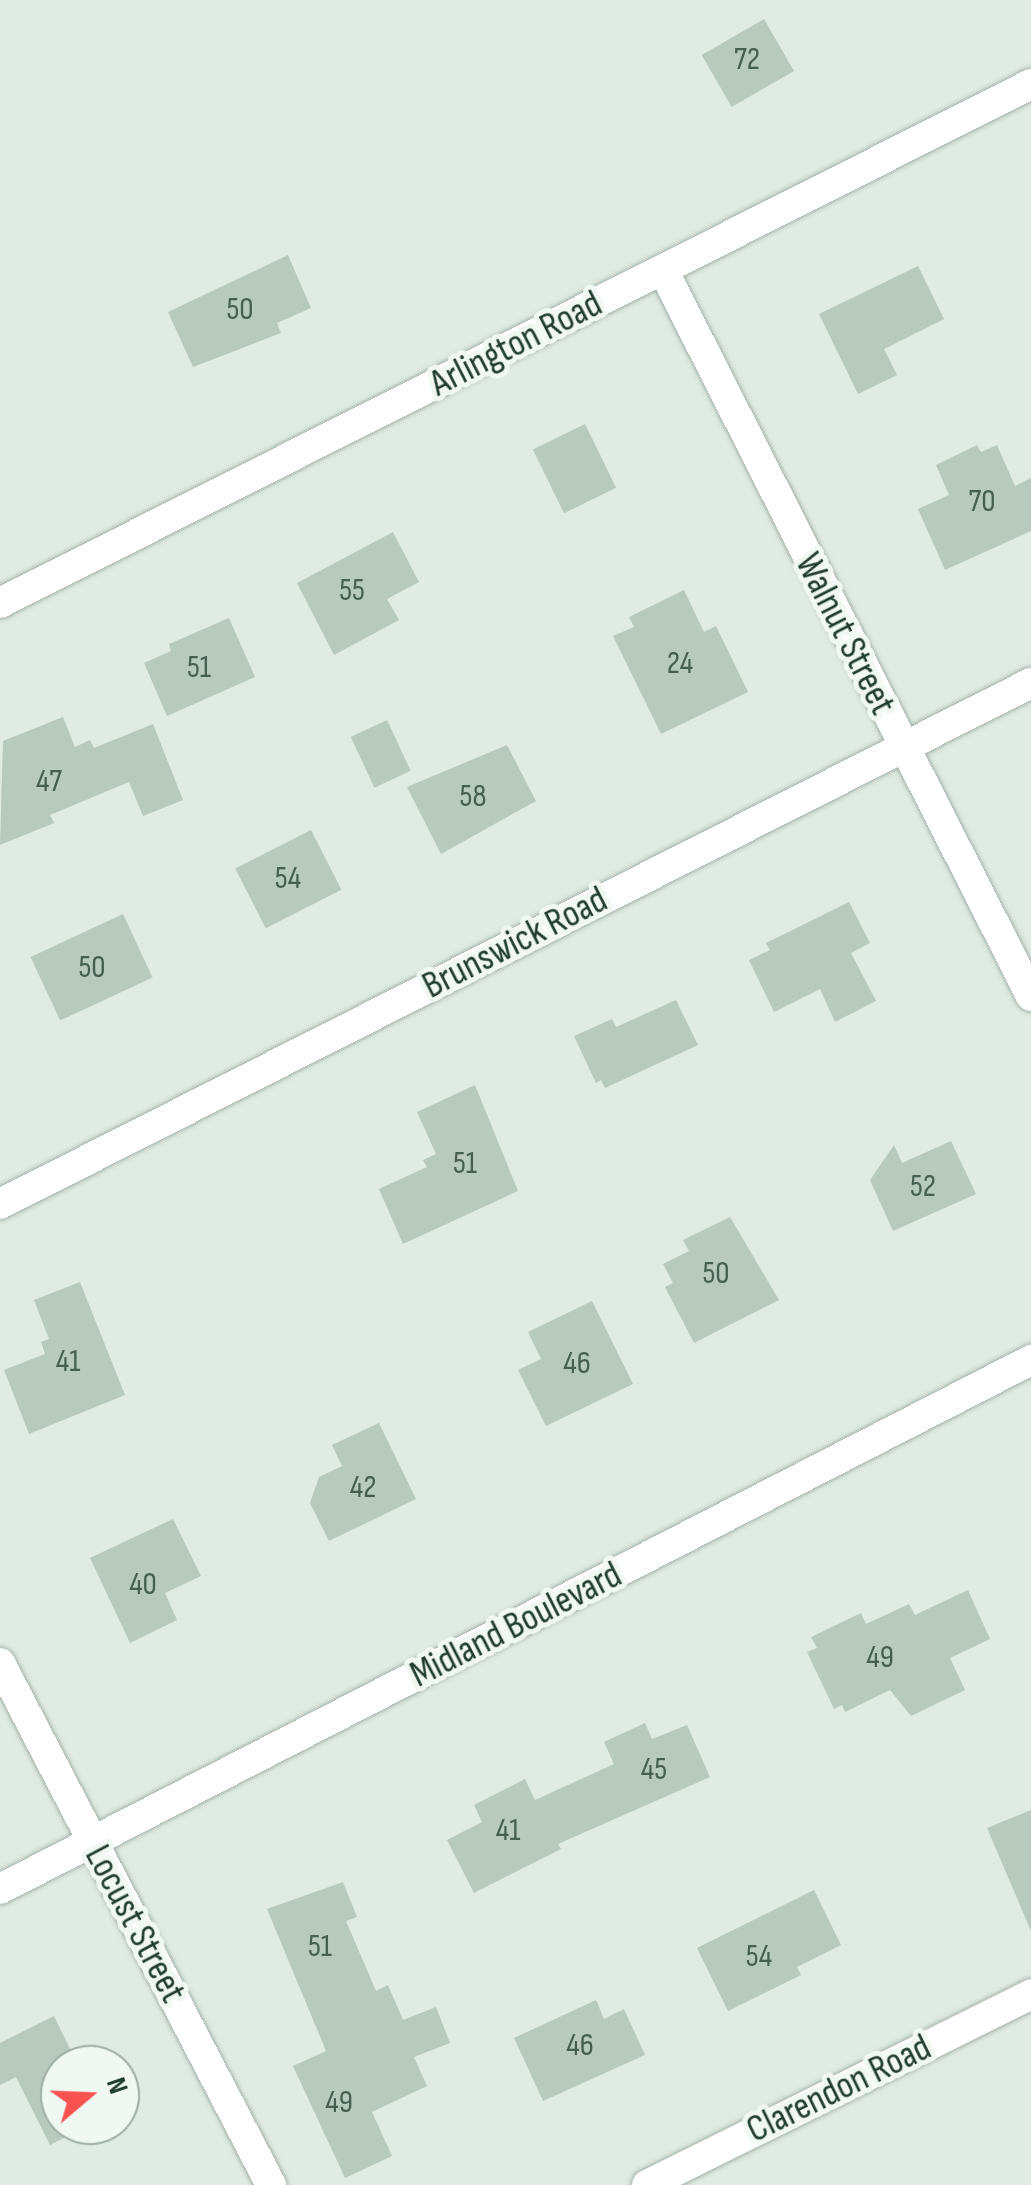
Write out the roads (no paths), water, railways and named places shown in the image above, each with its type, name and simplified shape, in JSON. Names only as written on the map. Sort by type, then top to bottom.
[{"type":"street","name":"Arlington Road","points":[[0,603],[1031,84]]},
{"type":"street","name":"Walnut Street","points":[[663,270],[1031,996]]},
{"type":"street","name":"Brunswick Road","points":[[0,1204],[1031,683]]},
{"type":"street","name":"Midland Boulevard","points":[[0,1889],[1031,1360]]},
{"type":"street","name":"Locust Street","points":[[0,1663],[271,2185]]},
{"type":"street","name":"Clarendon Road","points":[[646,2185],[1031,1994]]}]
